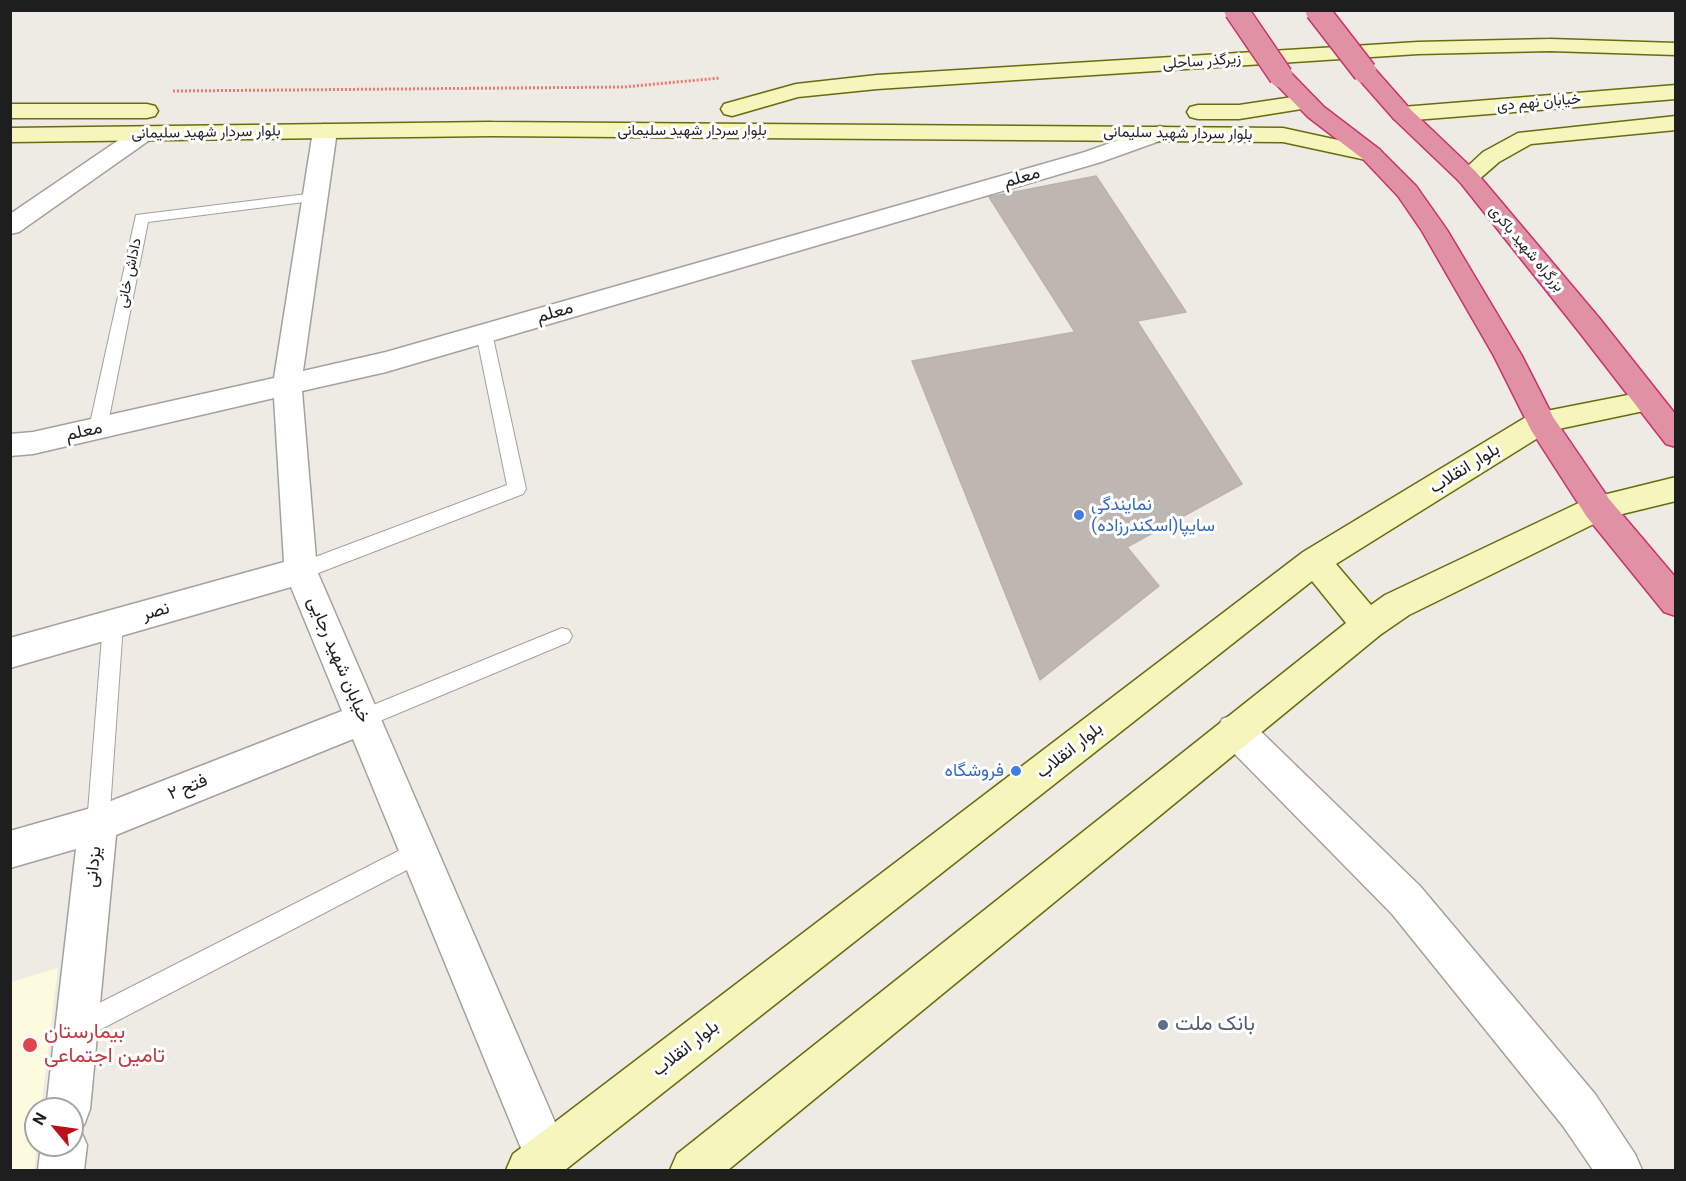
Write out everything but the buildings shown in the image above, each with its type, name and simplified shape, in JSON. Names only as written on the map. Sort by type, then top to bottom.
[{"type":"highway","points":[[1236,10],[1281,76],[1306,102],[1371,154],[1407,191],[1434,230],[1508,356],[1541,422],[1598,508],[1676,602]]},
{"type":"highway","name":"بزرگراه شهید باکری","points":[[1317,10],[1365,72],[1402,114],[1468,177],[1512,234],[1590,326],[1676,436]]},
{"type":"main road","name":"زیرگذر ساحلی","points":[[732,109],[796,91],[900,80],[1418,48],[1550,45],[1676,49]]},
{"type":"main road","name":"خیابان نهم دی","points":[[1402,114],[1676,92]]},
{"type":"main road","name":"بلوار سردار شهید سلیمانی","points":[[10,111],[168,101]]},
{"type":"main road","name":"بلوار سردار شهید سلیمانی","points":[[10,135],[1161,118],[1239,112],[1306,102]]},
{"type":"main road","name":"بلوار سردار شهید سلیمانی","points":[[249,111],[831,109]]},
{"type":"main road","name":"بلوار سردار شهید سلیمانی","points":[[1161,118],[1282,135],[1371,154]]},
{"type":"main road","name":"خیابان نهم دی","points":[[1468,177],[1491,157],[1526,138],[1676,123]]},
{"type":"main road","name":"بلوار انقلاب","points":[[538,1164],[1314,561],[1541,422],[1648,401]]},
{"type":"main road","points":[[693,1170],[1235,730],[1368,625],[1397,605],[1598,508],[1676,489]]},
{"type":"main road","points":[[1314,561],[1368,625]]},
{"type":"street","name":"معلم","points":[[10,445],[33,443],[386,362],[1093,157],[1161,118]]},
{"type":"street","name":"خیابان شهید رجایی","points":[[325,131],[287,384],[301,571],[418,852],[538,1164]]},
{"type":"street","points":[[10,226],[142,134]]},
{"type":"street","name":"نصر","points":[[10,653],[301,571]]},
{"type":"street","name":"فتح ۲","points":[[10,850],[98,824],[363,719]]},
{"type":"street","points":[[1235,730],[1406,900],[1579,1110],[1619,1170]]},
{"type":"street","name":"یزدانی","points":[[69,1097],[98,824]]},
{"type":"lane","name":"داداش خانی","points":[[98,428],[141,218],[315,197]]},
{"type":"lane","points":[[301,571],[518,489],[484,333]]},
{"type":"lane","name":"یزدانی","points":[[98,824],[113,624]]},
{"type":"lane","points":[[363,719],[562,636]]},
{"type":"lane","points":[[76,1028],[418,852]]},
{"type":"path","points":[[168,101],[602,88],[726,77]]},
{"type":"shaded area","name":"بیمارستان تامین اجتماعی","points":[[58,968],[42,1097],[24,1097],[24,1157],[36,1157],[34,1170],[11,1170],[11,982]]},
{"type":"place","name":"نمایندگی سایپا(اسکندرزاده)","points":[[1079,515]]},
{"type":"place","name":"فروشگاه","points":[[1016,771]]},
{"type":"place","name":"بانک ملت","points":[[1163,1025]]},
{"type":"place","name":"بیمارستان تامین اجتماعی","points":[[30,1045]]}]
